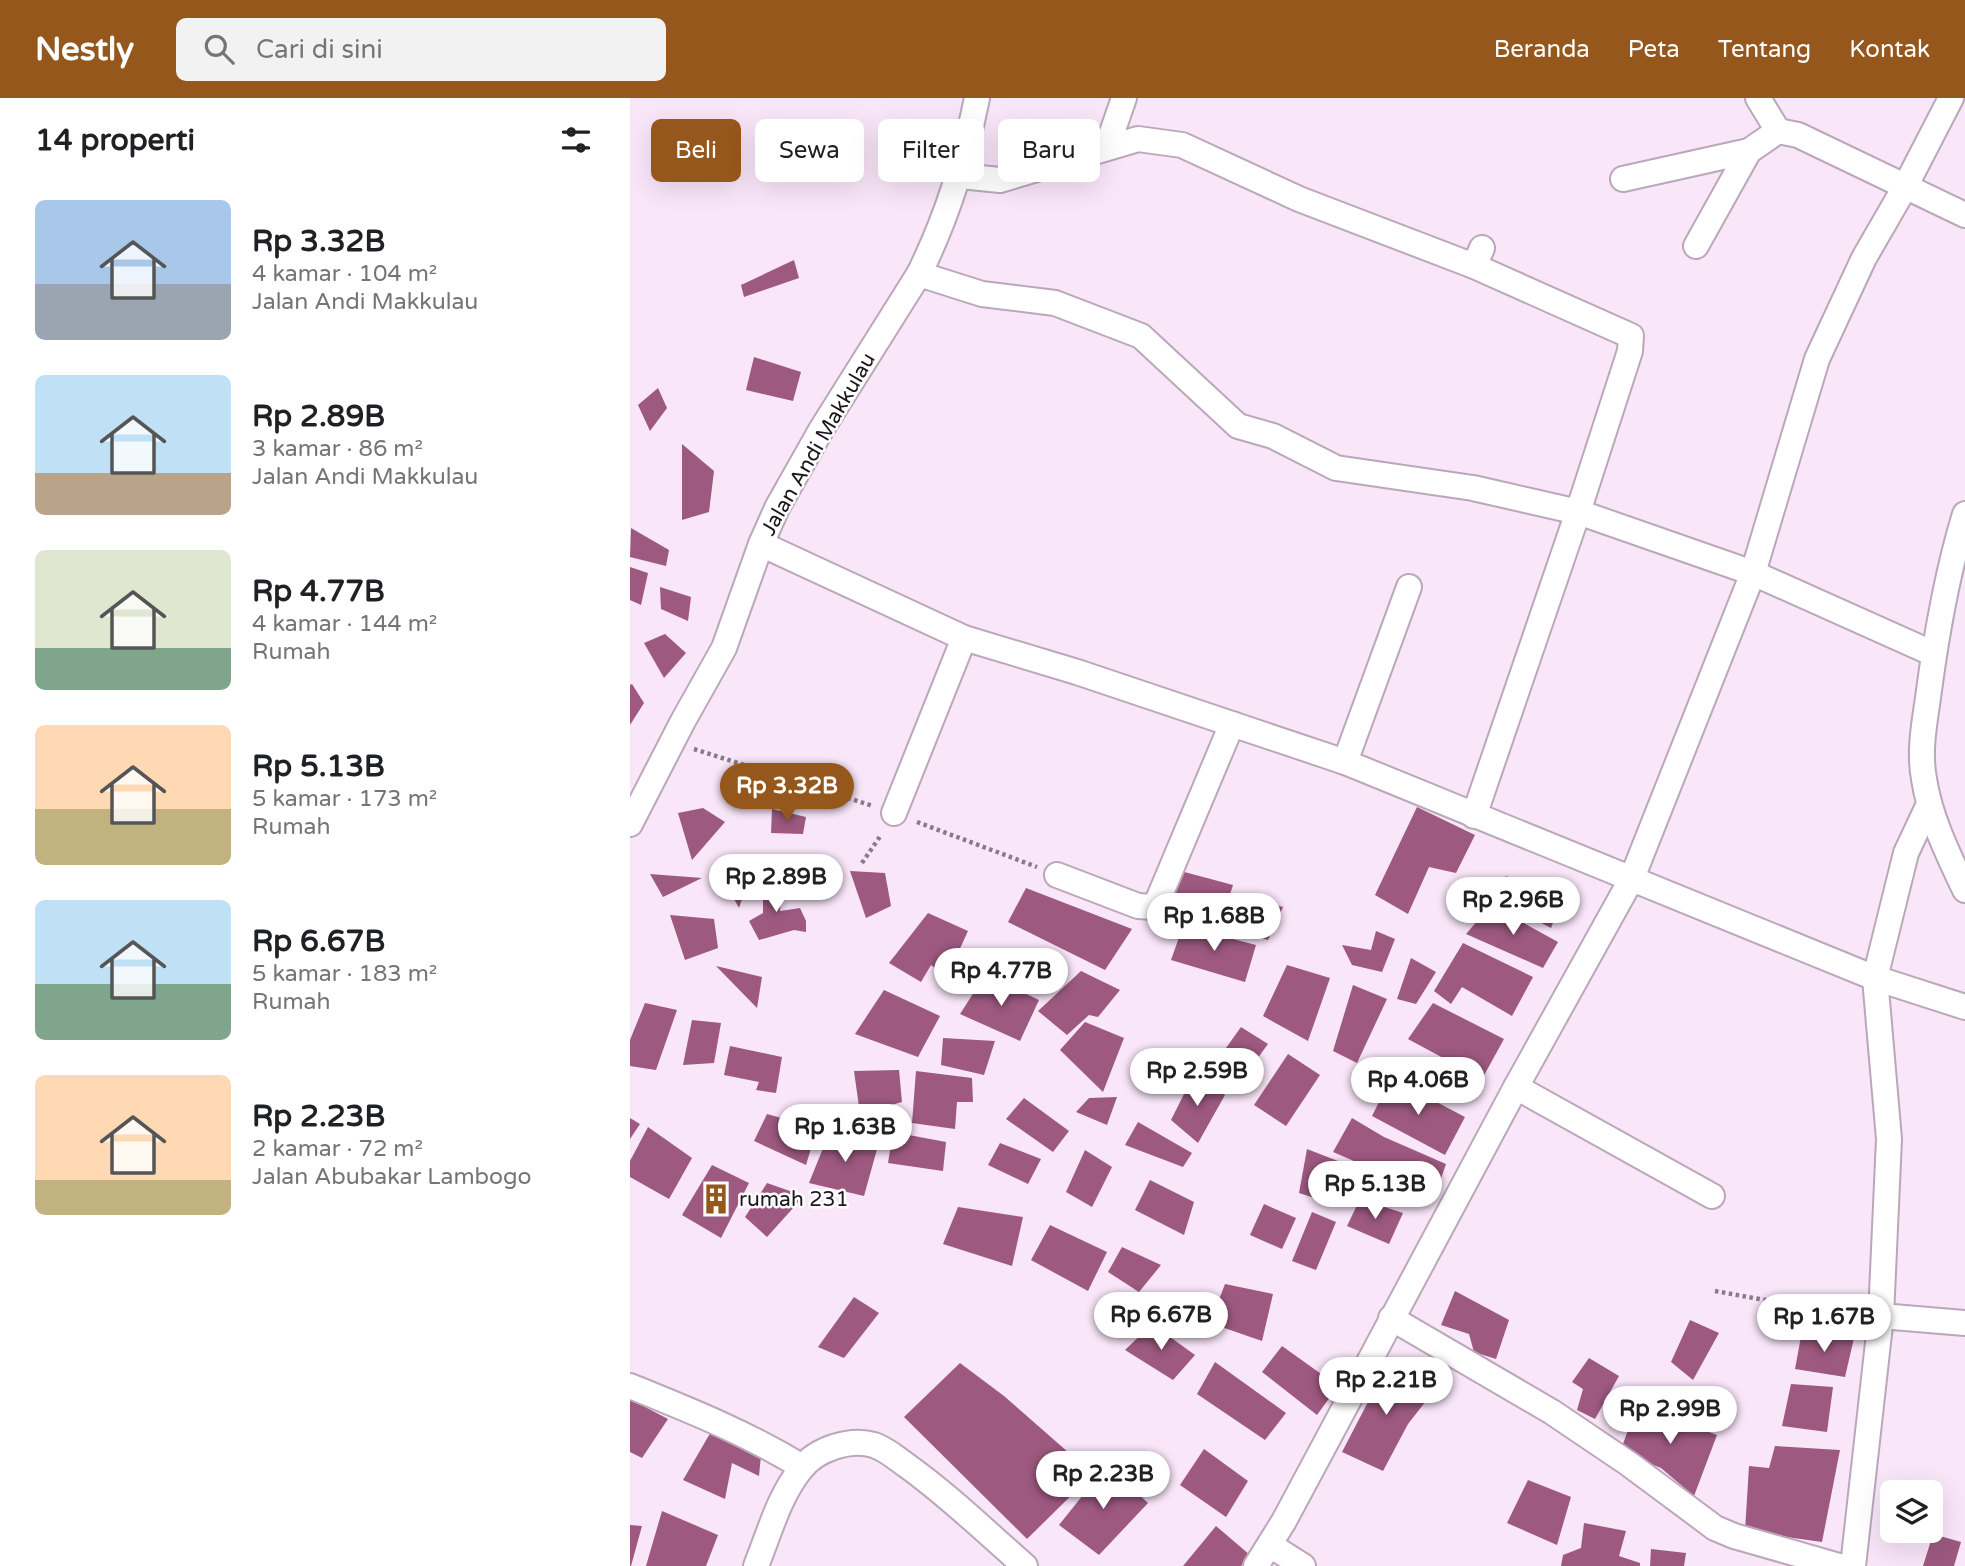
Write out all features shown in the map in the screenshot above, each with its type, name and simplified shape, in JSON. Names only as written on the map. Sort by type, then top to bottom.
[{"type":"street","name":"Jalan Andi Makkulau","points":[[972,119],[977,98]]},
{"type":"street","points":[[1107,147],[1124,98]]},
{"type":"street","points":[[1758,98],[1777,131]]},
{"type":"street","points":[[1256,1566],[1270,1545],[1516,1087],[1632,878],[1753,573],[1817,359],[1864,258],[1905,187],[1951,98]]},
{"type":"street","points":[[1623,179],[1749,151],[1777,131],[1798,135],[1965,215]]},
{"type":"street","points":[[984,178],[1000,180],[1138,139],[1182,145],[1299,199],[1478,257],[1631,336],[1630,352],[1578,512],[1474,816]]},
{"type":"street","points":[[1696,246],[1749,151]]},
{"type":"street","name":"Jalan Andi Makkulau","points":[[630,824],[674,742],[682,721],[724,648],[761,544],[777,508],[821,430],[919,274],[957,182]]},
{"type":"street","points":[[919,274],[982,294],[1055,303],[1141,336],[1238,426],[1273,436],[1336,468],[1473,488],[1578,512],[1753,573],[1934,654]]},
{"type":"street","points":[[1965,513],[1957,539],[1934,654],[1922,746],[1923,776],[1929,804],[1965,890]]},
{"type":"street","points":[[761,544],[964,638],[1077,672],[1345,762],[1875,978],[1965,1007]]},
{"type":"street","points":[[1345,762],[1409,587]]},
{"type":"street","points":[[894,813],[964,638]]},
{"type":"street","points":[[1057,875],[1138,906],[1152,907],[1158,901],[1232,724]]},
{"type":"street","points":[[1853,1566],[1881,1316],[1889,1139],[1875,978],[1906,853],[1929,804]]},
{"type":"street","points":[[1516,1087],[1712,1196]]},
{"type":"street","points":[[1881,1316],[1965,1323]]},
{"type":"street","points":[[1391,1318],[1552,1412],[1629,1464],[1714,1528],[1839,1566]]},
{"type":"street","points":[[630,1385],[727,1425],[802,1467]]},
{"type":"street","points":[[756,1566],[784,1496],[802,1467],[839,1445],[856,1443],[874,1446],[889,1453],[928,1480],[1025,1566]]},
{"type":"street","points":[[1270,1545],[1303,1566]]},
{"type":"path","points":[[674,742],[894,813],[1057,875]]},
{"type":"path","points":[[862,863],[894,813]]},
{"type":"path","points":[[1716,1291],[1787,1304],[1881,1316]]},
{"type":"building","points":[[794,260],[799,278],[744,297],[741,285]]},
{"type":"building","points":[[754,357],[801,372],[793,401],[746,390]]},
{"type":"building","points":[[658,388],[667,408],[650,431],[638,405]]},
{"type":"building","points":[[682,444],[714,471],[709,512],[682,520]]},
{"type":"building","points":[[631,528],[669,550],[666,566],[630,557]]},
{"type":"building","points":[[630,567],[648,573],[641,605],[630,600]]},
{"type":"building","points":[[660,587],[691,597],[688,621],[661,609]]},
{"type":"building","points":[[665,634],[686,653],[664,678],[644,643]]},
{"type":"building","points":[[632,684],[644,703],[630,725],[630,685]]},
{"type":"building","points":[[1417,807],[1475,835],[1456,873],[1429,867],[1408,914],[1375,895]]},
{"type":"building","points":[[703,808],[725,822],[692,860],[678,813]]},
{"type":"building","points":[[772,809],[806,817],[803,834],[771,833]]},
{"type":"building","points":[[718,870],[750,875],[739,908]]},
{"type":"building","points":[[1177,870],[1233,885],[1221,922],[1167,902]]},
{"type":"building","points":[[850,871],[885,873],[891,906],[866,918]]},
{"type":"building","points":[[650,874],[702,878],[663,897]]},
{"type":"building","points":[[763,875],[774,875],[781,902],[780,911],[800,908],[806,921],[806,932],[794,930],[759,940],[749,921],[763,913]]},
{"type":"building","points":[[1506,876],[1561,901],[1551,928],[1501,902]]},
{"type":"building","points":[[1026,888],[1132,929],[1105,970],[1008,922]]},
{"type":"building","points":[[1239,897],[1283,907],[1268,940],[1228,928]]},
{"type":"building","points":[[1491,905],[1558,942],[1543,968],[1466,934]]},
{"type":"building","points":[[928,913],[968,931],[947,977],[931,965],[921,982],[889,963]]},
{"type":"building","points":[[670,915],[714,919],[718,948],[685,960]]},
{"type":"building","points":[[1183,926],[1256,945],[1245,982],[1171,960]]},
{"type":"building","points":[[1376,931],[1395,939],[1382,972],[1352,965],[1342,945],[1371,950]]},
{"type":"building","points":[[1463,943],[1533,977],[1512,1016],[1462,987],[1451,1004],[1434,991]]},
{"type":"building","points":[[1411,958],[1436,972],[1416,1004],[1397,999]]},
{"type":"building","points":[[1287,965],[1330,978],[1308,1041],[1263,1016]]},
{"type":"building","points":[[716,966],[762,977],[757,1008]]},
{"type":"building","points":[[1081,971],[1120,990],[1098,1017],[1089,1015],[1067,1035],[1038,1011]]},
{"type":"building","points":[[985,975],[1039,1000],[1020,1041],[960,1014]]},
{"type":"building","points":[[1353,985],[1387,999],[1357,1063],[1333,1051]]},
{"type":"building","points":[[884,990],[940,1016],[918,1057],[855,1034]]},
{"type":"building","points":[[645,1003],[677,1010],[656,1070],[630,1066],[630,1040]]},
{"type":"building","points":[[1433,1003],[1504,1039],[1482,1079],[1408,1039]]},
{"type":"building","points":[[692,1020],[721,1023],[714,1063],[683,1065]]},
{"type":"building","points":[[1085,1022],[1124,1038],[1103,1092],[1060,1050]]},
{"type":"building","points":[[1241,1027],[1268,1044],[1246,1074],[1221,1055]]},
{"type":"building","points":[[943,1038],[995,1041],[984,1075],[941,1065]]},
{"type":"building","points":[[730,1046],[782,1057],[776,1093],[756,1090],[759,1082],[724,1075]]},
{"type":"building","points":[[1288,1054],[1320,1075],[1286,1126],[1254,1105]]},
{"type":"building","points":[[899,1070],[902,1102],[860,1114],[854,1071]]},
{"type":"building","points":[[916,1071],[972,1078],[973,1102],[957,1102],[955,1129],[912,1123]]},
{"type":"building","points":[[1193,1076],[1225,1095],[1198,1143],[1171,1120]]},
{"type":"building","points":[[1391,1078],[1465,1117],[1445,1155],[1372,1116]]},
{"type":"building","points":[[1117,1097],[1107,1125],[1076,1112],[1089,1098]]},
{"type":"building","points":[[1024,1098],[1069,1131],[1053,1152],[1006,1119]]},
{"type":"building","points":[[767,1114],[817,1128],[806,1165],[754,1141]]},
{"type":"building","points":[[630,1118],[640,1124],[630,1139]]},
{"type":"building","points":[[1352,1118],[1384,1137],[1446,1164],[1435,1196],[1333,1152]]},
{"type":"building","points":[[1138,1122],[1192,1153],[1183,1167],[1125,1145]]},
{"type":"building","points":[[648,1127],[692,1158],[669,1199],[630,1177],[630,1161]]},
{"type":"building","points":[[830,1131],[879,1142],[864,1196],[809,1183]]},
{"type":"building","points":[[893,1132],[946,1142],[943,1171],[888,1163]]},
{"type":"building","points":[[1000,1143],[1041,1159],[1028,1184],[988,1165]]},
{"type":"building","points":[[1307,1149],[1361,1170],[1340,1206],[1299,1193]]},
{"type":"building","points":[[1085,1150],[1112,1167],[1092,1207],[1066,1192]]},
{"type":"building","name":"rumah 231","points":[[712,1165],[749,1183],[721,1238],[682,1215]]},
{"type":"building","points":[[1150,1180],[1194,1202],[1184,1235],[1135,1210]]},
{"type":"building","points":[[767,1183],[804,1196],[767,1237],[745,1217]]},
{"type":"building","points":[[1360,1199],[1403,1213],[1389,1244],[1347,1226]]},
{"type":"building","points":[[1264,1204],[1296,1218],[1282,1249],[1250,1235]]},
{"type":"building","points":[[958,1207],[1023,1217],[1012,1266],[943,1244]]},
{"type":"building","points":[[1312,1212],[1336,1222],[1316,1270],[1292,1261]]},
{"type":"building","points":[[1050,1225],[1107,1252],[1088,1291],[1031,1260]]},
{"type":"building","points":[[1122,1247],[1161,1265],[1139,1292],[1108,1272]]},
{"type":"building","points":[[1225,1284],[1273,1294],[1262,1341],[1210,1323]]},
{"type":"building","points":[[1455,1291],[1509,1320],[1496,1359],[1474,1352],[1469,1334],[1441,1325]]},
{"type":"building","points":[[854,1297],[879,1313],[844,1358],[818,1347]]},
{"type":"building","points":[[1690,1320],[1719,1333],[1693,1380],[1671,1362]]},
{"type":"building","points":[[1152,1324],[1195,1355],[1173,1380],[1125,1350]]},
{"type":"building","points":[[1802,1331],[1854,1338],[1845,1377],[1795,1369]]},
{"type":"building","points":[[1282,1346],[1338,1386],[1317,1415],[1262,1372]]},
{"type":"building","points":[[1589,1358],[1619,1376],[1595,1419],[1577,1410],[1583,1389],[1572,1382]]},
{"type":"building","points":[[1385,1361],[1433,1392],[1408,1424],[1383,1471],[1342,1452],[1368,1402]]},
{"type":"building","points":[[1215,1362],[1286,1413],[1265,1440],[1197,1394]]},
{"type":"building","points":[[960,1363],[1004,1396],[1093,1474],[1027,1539],[904,1417]]},
{"type":"building","points":[[1791,1384],[1833,1387],[1827,1432],[1782,1426]]},
{"type":"building","points":[[630,1399],[668,1419],[642,1458],[630,1452]]},
{"type":"building","points":[[1637,1406],[1717,1435],[1694,1496],[1661,1468],[1620,1452]]},
{"type":"building","points":[[712,1430],[762,1445],[759,1476],[732,1463],[725,1499],[683,1480]]},
{"type":"building","points":[[1775,1446],[1840,1450],[1822,1542],[1745,1531],[1749,1466],[1769,1468]]},
{"type":"building","points":[[1204,1449],[1248,1481],[1226,1517],[1180,1485]]},
{"type":"building","points":[[1107,1465],[1148,1503],[1099,1555],[1059,1525]]},
{"type":"building","points":[[1528,1480],[1571,1497],[1557,1545],[1507,1523]]},
{"type":"building","points":[[662,1511],[718,1535],[706,1566],[646,1566]]},
{"type":"building","points":[[1584,1523],[1626,1531],[1619,1556],[1640,1563],[1640,1566],[1561,1566],[1563,1555],[1581,1548]]},
{"type":"building","points":[[630,1525],[642,1526],[631,1566],[630,1566]]},
{"type":"building","points":[[1216,1526],[1250,1555],[1241,1566],[1183,1566]]},
{"type":"building","points":[[1943,1537],[1961,1542],[1954,1566],[1923,1566],[1930,1543],[1943,1543]]},
{"type":"building","points":[[1651,1549],[1686,1553],[1684,1566],[1650,1566]]},
{"type":"place","name":"rumah 231","points":[[716,1199]]}]
